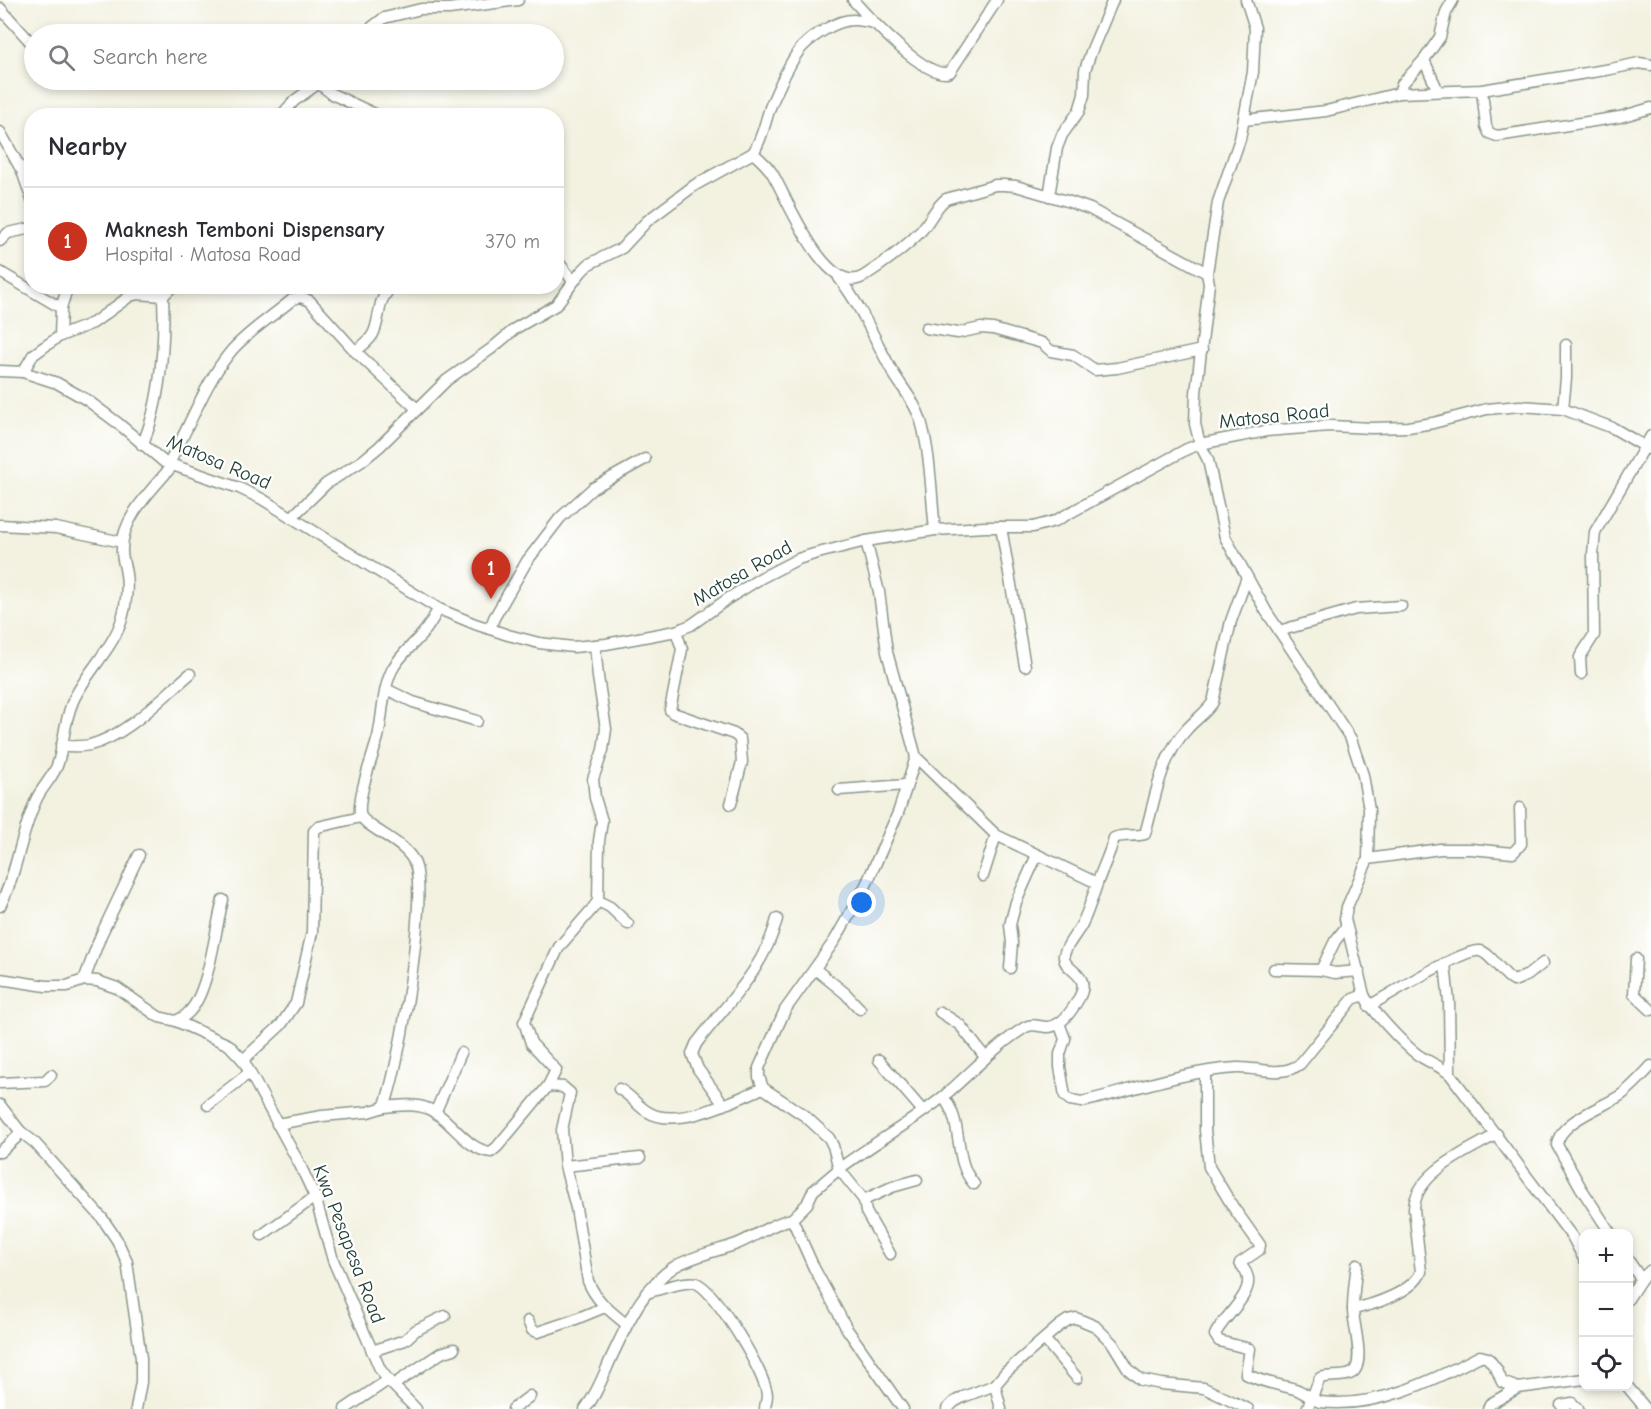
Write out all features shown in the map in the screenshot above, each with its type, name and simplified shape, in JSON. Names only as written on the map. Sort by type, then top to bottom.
[{"type":"street","points":[[376,24],[384,18],[421,9],[449,9],[518,0]]},
{"type":"street","points":[[854,0],[874,23],[901,48],[939,74],[950,72],[997,0]]},
{"type":"street","points":[[1049,196],[1062,135],[1079,111],[1084,95],[1085,70],[1113,0]]},
{"type":"street","points":[[1246,0],[1253,19],[1256,37],[1253,72],[1244,120],[1219,196],[1207,273],[1209,284],[1196,393],[1195,424],[1200,444],[1209,460],[1225,537],[1266,611],[1351,739],[1363,775],[1369,810],[1368,859],[1347,907],[1346,927],[1369,1006],[1417,1054],[1450,1074],[1497,1134],[1579,1249]]},
{"type":"street","points":[[1399,93],[1402,84],[1424,60],[1440,37],[1446,12],[1453,0]]},
{"type":"street","points":[[0,8],[24,35]]},
{"type":"street","points":[[564,294],[589,264],[622,248],[647,221],[695,185],[753,153],[763,134],[772,103],[802,47],[845,21],[874,23]]},
{"type":"street","points":[[1424,60],[1438,91]]},
{"type":"street","points":[[1244,120],[1326,111],[1399,93],[1482,90],[1639,63],[1651,65]]},
{"type":"street","points":[[288,108],[308,90]]},
{"type":"street","points":[[328,90],[362,108]]},
{"type":"street","points":[[1482,90],[1486,126],[1489,133],[1497,136],[1620,117],[1651,108]]},
{"type":"street","points":[[0,132],[24,177]]},
{"type":"street","points":[[753,153],[772,172],[803,234],[859,307],[890,368],[915,405],[921,420],[928,454],[936,530]]},
{"type":"street","points":[[839,278],[860,279],[880,265],[921,231],[946,199],[995,185],[1016,186],[1090,209],[1207,273]]},
{"type":"street","points":[[0,241],[8,233],[24,230]]},
{"type":"street","points":[[564,269],[573,281]]},
{"type":"street","points":[[0,272],[24,286]]},
{"type":"street","points":[[38,294],[62,308]]},
{"type":"street","points":[[60,336],[62,308],[66,294]]},
{"type":"street","points":[[23,372],[33,355],[60,336],[93,323],[130,296],[138,294],[163,296],[164,317],[158,393],[142,445]]},
{"type":"street","points":[[355,351],[376,330],[381,301],[385,294]]},
{"type":"street","points":[[292,517],[320,490],[379,447],[447,380],[516,328],[556,305],[564,294]]},
{"type":"street","points":[[0,906],[8,889],[36,799],[56,769],[67,720],[83,681],[110,644],[122,619],[126,574],[122,542],[129,523],[140,504],[170,466],[217,372],[231,352],[251,332],[293,299],[301,297],[310,301],[355,351],[417,410]]},
{"type":"street","points":[[926,328],[958,333],[981,328],[993,329],[1042,344],[1051,351],[1073,355],[1095,370],[1117,368],[1202,350]]},
{"type":"street","points":[[1563,409],[1566,345]]},
{"type":"street","name":"Matosa Road","points":[[0,371],[23,372],[57,383],[87,400],[119,423],[142,445],[170,466],[239,488],[262,499],[439,609],[508,635],[555,645],[595,645],[676,631],[691,625],[729,598],[798,559],[866,541],[936,530],[1033,527],[1055,521],[1200,444],[1266,431],[1302,428],[1408,427],[1487,409],[1520,406],[1563,409],[1613,428],[1648,448]]},
{"type":"street","points":[[1581,674],[1580,657],[1594,635],[1595,532],[1648,448],[1651,436]]},
{"type":"street","points":[[490,628],[527,561],[560,518],[593,488],[645,459]]},
{"type":"street","points":[[0,525],[56,528],[122,542]]},
{"type":"street","points":[[1001,527],[1025,666]]},
{"type":"street","points":[[866,541],[879,592],[887,652],[916,757],[996,836],[1097,883]]},
{"type":"street","points":[[585,1409],[594,1395],[626,1324],[646,1293],[675,1266],[738,1244],[787,1220],[807,1204],[813,1191],[839,1169],[865,1149],[892,1134],[943,1096],[985,1057],[1027,1026],[1053,1026],[1069,1012],[1082,990],[1080,977],[1066,963],[1064,957],[1091,905],[1114,838],[1145,834],[1162,770],[1187,729],[1206,712],[1213,702],[1231,621],[1247,577]]},
{"type":"street","points":[[1279,631],[1356,609],[1401,606]]},
{"type":"street","points":[[384,1107],[392,1083],[409,984],[417,919],[417,876],[415,864],[406,850],[395,840],[366,824],[360,812],[386,689],[393,668],[426,630],[439,609]]},
{"type":"street","points":[[676,631],[682,649],[670,710],[734,734],[740,739],[742,762],[731,804]]},
{"type":"street","points":[[277,1124],[322,1116],[368,1112],[384,1107],[414,1106],[427,1108],[482,1150],[491,1152],[548,1086],[556,1068],[528,1038],[525,1016],[536,999],[559,947],[598,901],[599,841],[602,821],[593,780],[603,750],[606,729],[595,645]]},
{"type":"street","points":[[61,746],[88,746],[108,738],[140,717],[190,674]]},
{"type":"street","points":[[386,689],[413,702],[477,721]]},
{"type":"street","points":[[890,1254],[866,1212],[864,1200],[839,1169],[833,1146],[823,1130],[763,1088],[759,1068],[785,1010],[835,940],[866,885],[898,813],[916,757]]},
{"type":"street","points":[[838,790],[906,785]]},
{"type":"street","points":[[1368,859],[1440,849],[1513,853],[1521,844],[1520,808]]},
{"type":"street","points":[[243,1060],[281,1025],[296,1003],[312,932],[314,831],[318,826],[361,817]]},
{"type":"street","points":[[983,876],[996,836]]},
{"type":"street","points":[[0,979],[46,986],[67,986],[84,980],[101,935],[139,855]]},
{"type":"street","points":[[1010,968],[1012,943],[1010,925],[1014,909],[1037,855]]},
{"type":"street","points":[[176,1021],[188,1014],[199,995],[223,900]]},
{"type":"street","points":[[598,901],[628,924]]},
{"type":"street","points":[[724,1105],[698,1069],[692,1054],[696,1044],[762,960],[772,940],[777,919]]},
{"type":"street","points":[[1322,970],[1335,941],[1346,927]]},
{"type":"street","points":[[1369,1006],[1420,975],[1466,953],[1481,951],[1514,981],[1528,975],[1543,963]]},
{"type":"street","points":[[1636,958],[1634,994],[1651,1010]]},
{"type":"street","points":[[1446,964],[1450,1074]]},
{"type":"street","points":[[815,969],[845,993],[860,1009]]},
{"type":"street","points":[[1274,969],[1322,970],[1335,973],[1359,971]]},
{"type":"street","name":"Kwa Pesapesa Road","points":[[84,980],[97,981],[117,988],[159,1017],[176,1021],[229,1046],[243,1060],[315,1197],[333,1260],[380,1369],[416,1409]]},
{"type":"street","points":[[1059,1023],[1065,1039],[1060,1054],[1061,1078],[1065,1096],[1070,1100],[1082,1102],[1205,1073],[1236,1068],[1274,1072],[1295,1068],[1353,999],[1364,995]]},
{"type":"street","points":[[940,1012],[960,1025],[985,1057]]},
{"type":"street","points":[[435,1113],[462,1053]]},
{"type":"street","points":[[879,1060],[923,1111]]},
{"type":"street","points":[[1608,1229],[1581,1188],[1557,1145],[1557,1141],[1563,1131],[1580,1117],[1620,1095],[1642,1077],[1651,1066]]},
{"type":"street","points":[[208,1105],[249,1073]]},
{"type":"street","points":[[1205,1073],[1206,1155],[1209,1167],[1260,1247],[1240,1264],[1248,1276],[1247,1284],[1239,1304],[1216,1332],[1216,1338],[1219,1341],[1250,1349],[1246,1372],[1249,1376],[1266,1383],[1298,1390],[1331,1405],[1374,1407],[1434,1383],[1480,1356],[1488,1358],[1502,1382],[1518,1388]]},
{"type":"street","points":[[0,1083],[45,1081],[51,1075]]},
{"type":"street","points":[[548,1086],[563,1087],[570,1093],[562,1130],[565,1166],[576,1208],[588,1281],[592,1293],[626,1324]]},
{"type":"street","points":[[619,1089],[629,1094],[647,1112],[659,1117],[687,1116],[724,1105],[763,1088]]},
{"type":"street","points":[[943,1096],[951,1107],[966,1175],[974,1184]]},
{"type":"street","points":[[0,1105],[20,1131],[35,1143],[102,1218],[124,1252],[141,1358],[141,1382],[136,1409]]},
{"type":"street","points":[[0,1152],[16,1138],[20,1131]]},
{"type":"street","points":[[1353,1309],[1384,1300],[1417,1279],[1421,1272],[1414,1209],[1417,1194],[1440,1167],[1497,1134]]},
{"type":"street","points":[[565,1166],[640,1158]]},
{"type":"street","points":[[864,1200],[892,1187],[917,1180]]},
{"type":"street","points":[[262,1235],[315,1197]]},
{"type":"street","points":[[787,1220],[847,1329],[903,1409]]},
{"type":"street","points":[[1307,1409],[1320,1378],[1350,1374],[1354,1371],[1358,1354],[1353,1309],[1357,1264]]},
{"type":"street","points":[[1633,1266],[1641,1279]]},
{"type":"street","points":[[1633,1292],[1641,1279],[1651,1270]]},
{"type":"street","points":[[646,1293],[686,1283],[695,1283],[704,1288],[746,1345],[767,1396],[765,1409]]},
{"type":"street","points":[[528,1321],[532,1330],[538,1332],[605,1307]]},
{"type":"street","points":[[372,1351],[405,1340],[416,1330],[445,1316]]},
{"type":"street","points":[[947,1409],[963,1397],[995,1386],[1006,1372],[1059,1326],[1076,1318],[1095,1326],[1113,1344],[1129,1370],[1141,1380],[1204,1388],[1248,1409]]},
{"type":"street","points":[[1045,1340],[1077,1378]]},
{"type":"street","points":[[345,1409],[441,1353],[454,1349]]},
{"type":"street","points":[[1488,1409],[1490,1404],[1518,1388],[1579,1380]]},
{"type":"street","points":[[995,1386],[1000,1409]]},
{"type":"street","points":[[1633,1391],[1647,1404]]},
{"type":"street","points":[[513,1409],[530,1396]]},
{"type":"street","points":[[1561,1405],[1572,1403],[1578,1409]]},
{"type":"place","name":"Maknesh Temboni Dispensary","points":[[491,599]]}]
